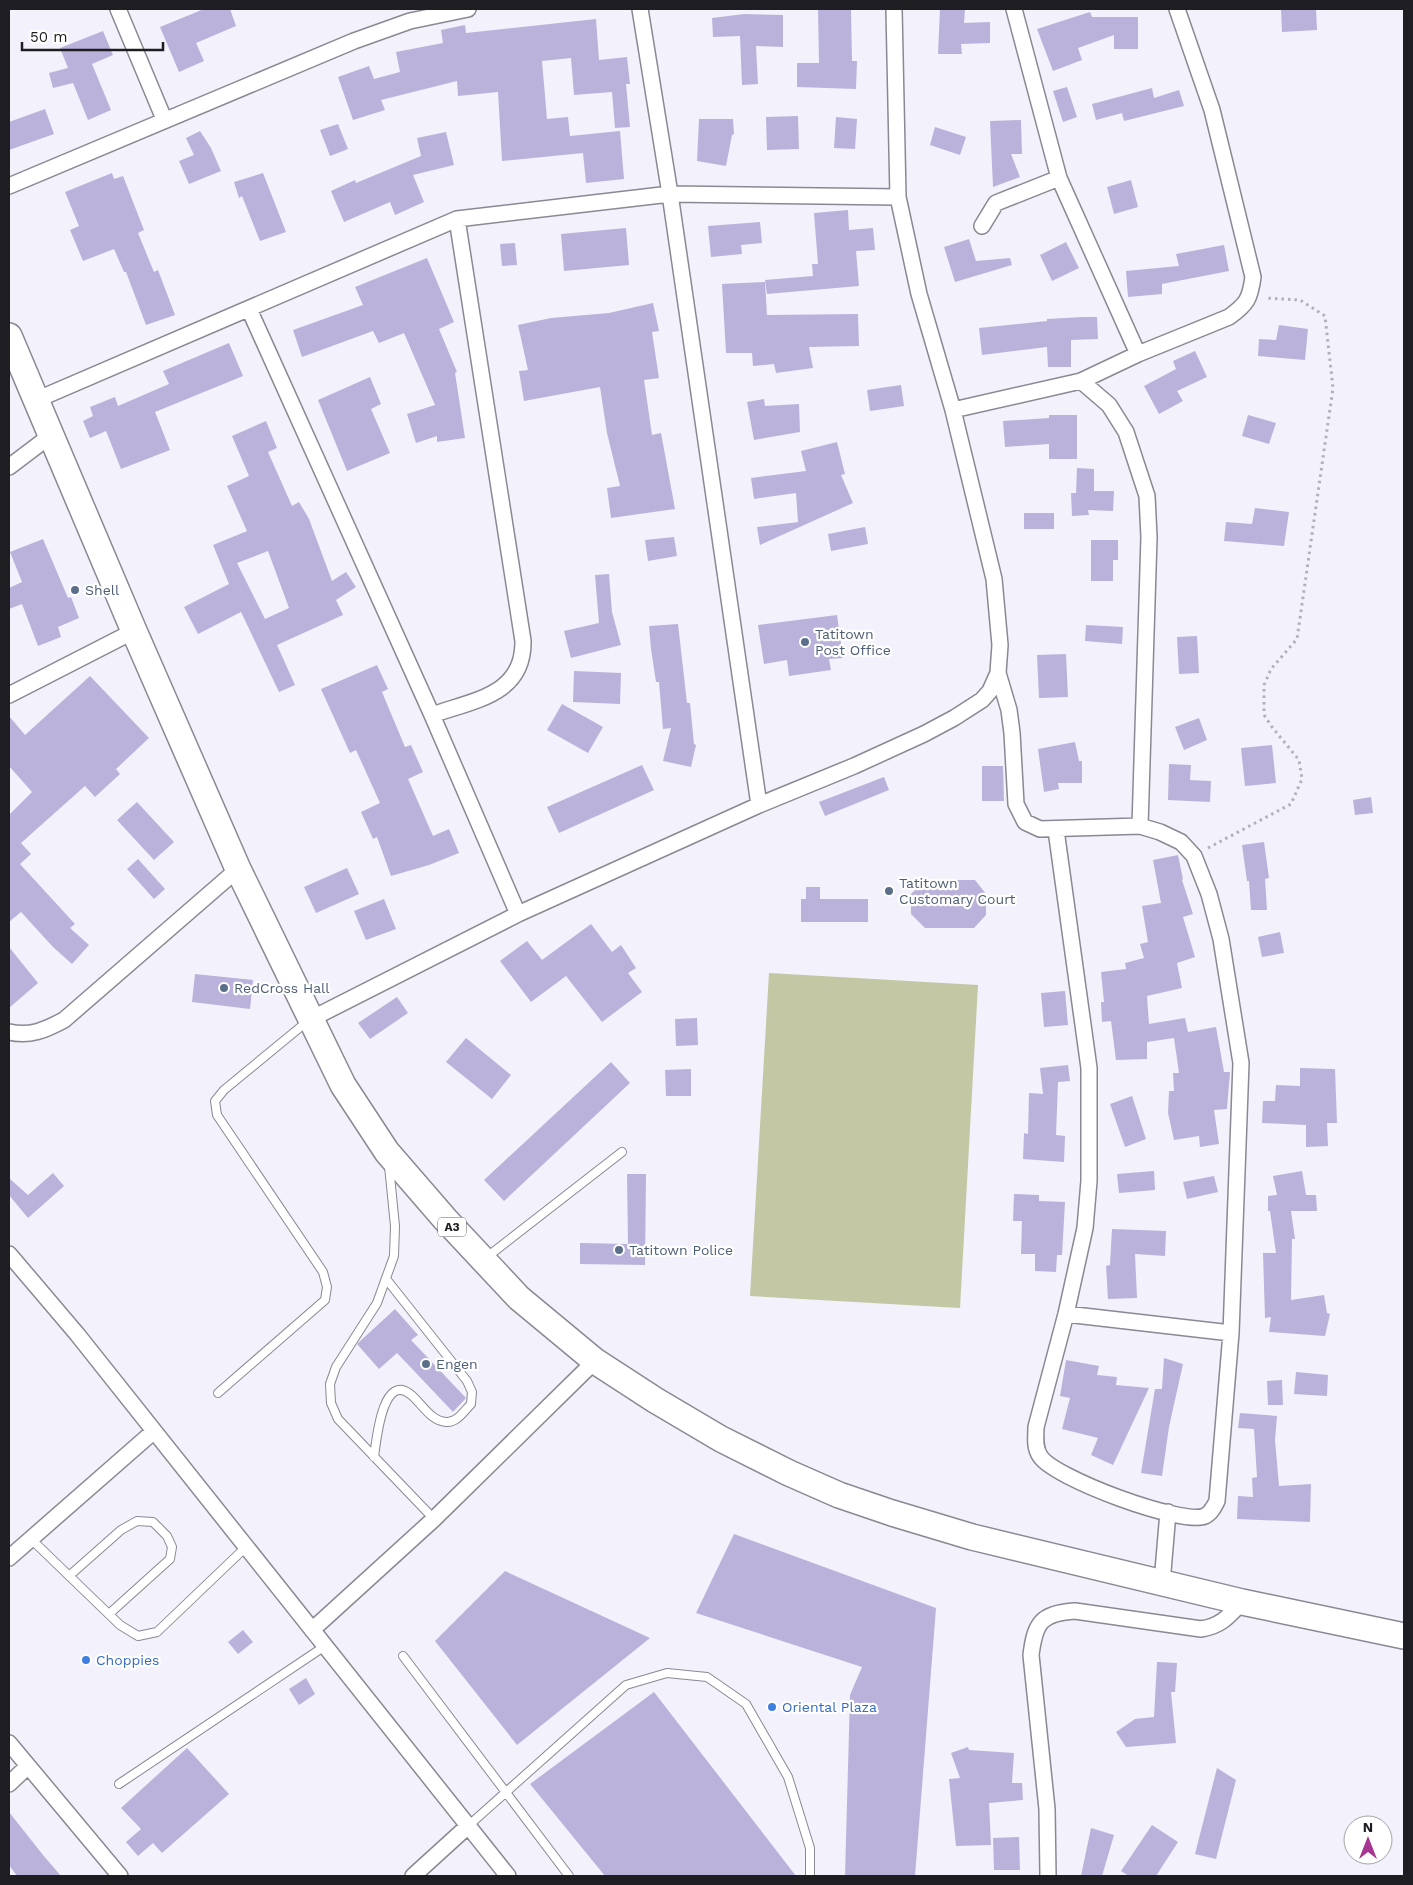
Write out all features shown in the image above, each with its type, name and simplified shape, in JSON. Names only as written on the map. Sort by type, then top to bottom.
[{"type":"highway","name":"A3","points":[[9,336],[50,436],[238,869],[343,1086],[388,1152],[518,1298],[596,1362],[721,1439],[789,1473],[839,1495],[972,1537],[1242,1602],[1404,1636]]},
{"type":"street","points":[[118,9],[164,119]]},
{"type":"street","points":[[9,186],[164,119],[354,41],[410,21],[468,9]]},
{"type":"street","points":[[640,9],[670,194],[759,805]]},
{"type":"street","points":[[310,1019],[518,914],[759,805],[854,766],[954,718],[982,700],[990,691],[998,672],[1000,645],[1000,615],[994,579],[953,410],[919,294],[898,197],[894,9]]},
{"type":"street","points":[[1014,9],[1059,178],[1138,354]]},
{"type":"street","points":[[953,410],[1081,381],[1138,354],[1229,317],[1242,308],[1250,296],[1253,277],[1216,129],[1178,9]]},
{"type":"street","points":[[982,226],[996,203],[1059,178]]},
{"type":"street","points":[[36,400],[457,219],[670,194],[898,197]]},
{"type":"street","points":[[432,715],[496,693],[509,682],[523,657],[523,641],[457,219]]},
{"type":"street","points":[[249,308],[432,715],[518,914]]},
{"type":"street","points":[[1081,381],[1109,405],[1126,432],[1147,496],[1149,537],[1140,826]]},
{"type":"street","points":[[9,467],[50,436]]},
{"type":"street","points":[[9,695],[134,631]]},
{"type":"street","points":[[998,672],[1012,733],[1016,804],[1025,822],[1040,829],[1056,830],[1140,826],[1180,842],[1194,856],[1209,894],[1221,939],[1240,1063],[1231,1333],[1216,1501],[1212,1510],[1205,1516],[1195,1517],[1168,1512],[1085,1485],[1052,1469],[1040,1457],[1035,1444],[1036,1427],[1066,1314],[1085,1228],[1089,1181],[1089,1068],[1056,830]]},
{"type":"street","points":[[9,1032],[19,1034],[41,1032],[64,1020],[238,869]]},
{"type":"street","points":[[9,1254],[77,1334],[153,1432],[508,1876]]},
{"type":"street","points":[[1066,1314],[1231,1333]]},
{"type":"street","points":[[312,1630],[434,1519],[596,1362]]},
{"type":"street","points":[[9,1558],[153,1432]]},
{"type":"street","points":[[1162,1583],[1168,1512]]},
{"type":"street","points":[[1048,1876],[1047,1809],[1031,1655],[1033,1636],[1042,1620],[1055,1612],[1075,1611],[1201,1629],[1214,1627],[1225,1621],[1242,1602]]},
{"type":"street","points":[[9,1743],[120,1876]]},
{"type":"street","points":[[9,1784],[28,1766]]},
{"type":"street","points":[[414,1876],[468,1826]]},
{"type":"lane","points":[[218,1393],[324,1300],[328,1287],[323,1272],[217,1115],[215,1101],[224,1090],[310,1019]]},
{"type":"lane","points":[[388,1152],[395,1226],[394,1256],[377,1304],[336,1367],[330,1384],[331,1403],[338,1420],[434,1519]]},
{"type":"lane","points":[[483,1260],[622,1152]]},
{"type":"lane","points":[[374,1457],[381,1410],[391,1395],[400,1390],[408,1392],[433,1417],[446,1422],[456,1420],[471,1404],[472,1392],[467,1381],[387,1280]]},
{"type":"lane","points":[[69,1576],[121,1530],[137,1521],[153,1522],[167,1536],[172,1547],[170,1559],[109,1614]]},
{"type":"lane","points":[[31,1539],[120,1625],[138,1636],[157,1632],[246,1547]]},
{"type":"lane","points":[[119,1784],[325,1646]]},
{"type":"lane","points":[[403,1656],[569,1876]]},
{"type":"lane","points":[[468,1826],[626,1685],[667,1673],[707,1677],[746,1704],[788,1777],[810,1848],[810,1876]]},
{"type":"path","points":[[1194,856],[1290,804],[1302,778],[1299,760],[1264,715],[1264,685],[1271,669],[1297,639],[1333,388],[1325,316],[1300,300],[1250,296]]},
{"type":"green space","points":[[769,973],[978,985],[960,1308],[750,1296]]},
{"type":"building","points":[[204,9],[230,9],[236,26],[196,43],[204,61],[179,72],[160,27]]},
{"type":"building","points":[[818,9],[851,9],[852,61],[857,61],[856,89],[797,87],[797,63],[819,63]]},
{"type":"building","points":[[940,9],[965,9],[964,23],[990,22],[990,43],[961,44],[962,54],[938,54]]},
{"type":"building","points":[[1281,9],[1316,9],[1317,30],[1282,32]]},
{"type":"building","points":[[1090,12],[1092,17],[1138,17],[1138,49],[1114,49],[1114,35],[1078,48],[1082,60],[1053,71],[1037,29]]},
{"type":"building","points":[[744,14],[783,15],[783,47],[756,46],[758,84],[742,85],[740,36],[713,37],[712,18]]},
{"type":"building","points":[[596,19],[599,60],[627,57],[630,84],[626,84],[630,127],[615,128],[612,92],[574,95],[571,58],[542,61],[547,119],[568,117],[570,136],[620,131],[624,179],[586,183],[583,153],[502,161],[498,92],[458,96],[457,81],[381,100],[385,110],[353,120],[338,77],[369,66],[374,79],[400,72],[396,52],[443,43],[441,30],[465,25],[466,33]]},
{"type":"building","points":[[103,31],[113,55],[92,64],[111,110],[88,120],[73,83],[53,88],[49,73],[68,68],[60,48]]},
{"type":"building","points":[[1067,87],[1077,117],[1063,122],[1053,91]]},
{"type":"building","points":[[1152,88],[1154,98],[1179,90],[1184,106],[1124,121],[1122,113],[1096,120],[1092,104]]},
{"type":"building","points":[[45,109],[54,134],[9,150],[9,122]]},
{"type":"building","points":[[798,116],[799,149],[767,150],[766,117]]},
{"type":"building","points":[[836,117],[857,119],[855,149],[834,148]]},
{"type":"building","points":[[699,119],[733,119],[734,134],[732,135],[726,166],[697,161]]},
{"type":"building","points":[[1021,120],[1022,154],[1011,154],[1020,177],[993,187],[990,121]]},
{"type":"building","points":[[338,124],[348,149],[330,156],[320,130]]},
{"type":"building","points":[[935,127],[966,137],[960,155],[930,145]]},
{"type":"building","points":[[200,131],[211,148],[221,171],[189,184],[179,161],[194,155],[186,138]]},
{"type":"building","points":[[446,132],[454,165],[413,175],[424,202],[395,215],[390,202],[344,222],[331,191],[355,180],[356,183],[421,156],[417,138]]},
{"type":"building","points":[[112,173],[114,179],[123,176],[144,230],[138,233],[154,272],[158,270],[175,315],[146,325],[126,272],[124,272],[114,249],[83,261],[70,230],[79,226],[65,192]]},
{"type":"building","points":[[263,173],[286,232],[260,241],[242,196],[239,198],[234,182]]},
{"type":"building","points":[[1131,180],[1138,207],[1114,214],[1107,187]]},
{"type":"building","points":[[848,210],[849,230],[873,228],[875,250],[856,251],[859,286],[767,294],[765,280],[813,276],[812,264],[818,264],[814,213]]},
{"type":"building","points":[[760,222],[762,243],[741,245],[742,254],[711,257],[708,226]]},
{"type":"building","points":[[626,228],[629,265],[564,271],[561,234]]},
{"type":"building","points":[[969,239],[976,261],[1010,258],[1012,265],[955,282],[944,247]]},
{"type":"building","points":[[1066,242],[1079,268],[1052,281],[1040,255]]},
{"type":"building","points":[[515,243],[517,265],[502,266],[500,244]]},
{"type":"building","points":[[1224,245],[1229,271],[1162,284],[1162,294],[1128,297],[1126,271],[1179,266],[1176,254]]},
{"type":"building","points":[[427,258],[454,322],[439,329],[457,372],[455,373],[465,438],[437,442],[437,436],[416,443],[407,414],[435,405],[404,333],[379,343],[373,331],[302,357],[293,330],[363,305],[355,287]]},
{"type":"building","points":[[765,282],[767,315],[858,314],[859,346],[809,347],[813,368],[776,373],[774,364],[753,366],[752,353],[726,353],[722,284]]},
{"type":"building","points":[[653,303],[659,331],[652,332],[659,378],[644,380],[652,435],[661,433],[675,509],[611,518],[607,488],[620,486],[607,433],[600,387],[524,401],[519,371],[528,370],[518,325],[551,318],[609,313]]},
{"type":"building","points":[[1097,317],[1098,339],[1071,340],[1071,367],[1048,367],[1047,347],[982,355],[979,328],[1047,321],[1047,319]]},
{"type":"building","points":[[1279,325],[1308,329],[1305,360],[1258,356],[1259,339],[1276,340]]},
{"type":"building","points":[[229,343],[243,376],[155,412],[170,450],[121,469],[106,431],[90,438],[83,421],[93,416],[90,407],[115,397],[118,406],[169,384],[163,371]]},
{"type":"building","points":[[1195,351],[1207,377],[1177,391],[1183,401],[1159,414],[1144,386],[1176,369],[1173,361]]},
{"type":"building","points":[[370,377],[381,404],[371,409],[390,453],[347,471],[318,400]]},
{"type":"building","points":[[901,385],[904,406],[870,411],[867,390]]},
{"type":"building","points":[[764,399],[765,406],[799,404],[800,432],[754,440],[747,402]]},
{"type":"building","points":[[1049,415],[1077,415],[1077,459],[1049,459],[1049,444],[1005,447],[1003,421],[1049,418]]},
{"type":"building","points":[[1248,415],[1276,423],[1269,444],[1242,436]]},
{"type":"building","points":[[266,421],[277,448],[268,452],[292,506],[299,502],[309,519],[332,581],[346,572],[356,587],[336,600],[343,615],[277,645],[295,685],[279,692],[241,612],[198,634],[184,607],[229,584],[213,545],[247,531],[227,486],[249,476],[232,436]],"holes":[[[268,551],[289,608],[265,619],[237,563]]]},
{"type":"building","points":[[837,442],[845,474],[841,475],[853,503],[760,545],[757,527],[798,522],[796,493],[754,499],[751,478],[806,471],[801,451]]},
{"type":"building","points":[[1077,468],[1094,469],[1094,491],[1114,491],[1113,511],[1088,510],[1089,515],[1072,516],[1071,493],[1076,493]]},
{"type":"building","points":[[1255,508],[1289,512],[1284,546],[1224,541],[1226,522],[1252,524]]},
{"type":"building","points":[[1024,513],[1054,513],[1054,529],[1024,529]]},
{"type":"building","points":[[865,527],[868,544],[831,551],[828,534]]},
{"type":"building","points":[[674,537],[677,556],[648,561],[645,540]]},
{"type":"building","points":[[43,539],[68,598],[71,597],[79,618],[58,627],[61,637],[38,646],[22,604],[9,609],[9,588],[22,582],[10,552]]},
{"type":"building","points":[[1091,540],[1118,540],[1118,560],[1113,560],[1113,581],[1091,581]]},
{"type":"building","points":[[609,574],[612,612],[621,645],[571,658],[564,631],[599,623],[595,575]]},
{"type":"building","points":[[837,615],[843,658],[829,659],[831,670],[789,676],[787,660],[764,664],[758,625]]},
{"type":"building","points":[[678,624],[687,703],[690,703],[694,744],[696,745],[691,767],[663,761],[671,728],[663,729],[659,682],[656,682],[651,649],[649,626]]},
{"type":"building","points":[[1086,625],[1123,627],[1122,644],[1085,641]]},
{"type":"building","points":[[1197,636],[1199,673],[1179,674],[1177,637]]},
{"type":"building","points":[[1066,654],[1068,697],[1039,698],[1037,655]]},
{"type":"building","points":[[377,665],[388,689],[382,692],[405,747],[411,745],[423,772],[408,779],[433,836],[449,829],[459,853],[429,865],[391,876],[377,837],[373,839],[361,812],[380,803],[356,750],[350,753],[321,689]]},
{"type":"building","points":[[574,671],[621,673],[620,704],[573,702]]},
{"type":"building","points":[[90,676],[149,738],[116,769],[120,774],[95,797],[85,786],[21,843],[31,854],[20,864],[75,924],[70,928],[89,945],[72,964],[53,947],[21,912],[9,922],[9,815],[32,792],[9,766],[9,716],[25,735]]},
{"type":"building","points":[[562,704],[603,727],[588,753],[547,730]]},
{"type":"building","points":[[1199,718],[1207,740],[1184,750],[1175,727]]},
{"type":"building","points":[[1075,742],[1079,761],[1082,761],[1082,783],[1058,783],[1059,789],[1044,792],[1038,749]]},
{"type":"building","points":[[1272,745],[1276,783],[1245,786],[1241,748]]},
{"type":"building","points":[[1169,764],[1191,765],[1190,780],[1211,781],[1210,802],[1168,800]]},
{"type":"building","points":[[642,765],[654,790],[559,833],[547,807]]},
{"type":"building","points":[[982,766],[1003,766],[1004,801],[982,801]]},
{"type":"building","points":[[884,777],[889,790],[825,816],[819,802]]},
{"type":"building","points":[[1371,797],[1373,813],[1355,815],[1353,800]]},
{"type":"building","points":[[137,802],[174,842],[154,860],[117,820]]},
{"type":"building","points":[[1264,842],[1269,878],[1265,879],[1267,910],[1251,910],[1249,881],[1247,881],[1242,845]]},
{"type":"building","points":[[1178,855],[1182,880],[1193,914],[1183,917],[1195,957],[1177,963],[1182,988],[1147,996],[1149,1024],[1185,1018],[1188,1032],[1216,1027],[1224,1072],[1230,1072],[1227,1109],[1214,1110],[1219,1144],[1200,1147],[1199,1136],[1174,1140],[1168,1113],[1169,1091],[1174,1091],[1173,1073],[1179,1073],[1174,1038],[1147,1042],[1147,1059],[1116,1060],[1111,1021],[1102,1022],[1101,1002],[1104,1002],[1101,972],[1126,969],[1125,963],[1144,958],[1140,944],[1148,942],[1142,906],[1161,903],[1153,860]]},
{"type":"building","points":[[138,859],[165,889],[154,899],[127,869]]},
{"type":"building","points":[[347,868],[359,894],[316,913],[304,887]]},
{"type":"building","points":[[925,880],[975,880],[986,894],[986,915],[974,928],[925,928],[911,914],[911,894]]},
{"type":"building","points":[[806,887],[820,887],[820,899],[868,899],[868,922],[801,922],[801,899],[806,899]]},
{"type":"building","points":[[384,899],[396,929],[366,940],[354,911]]},
{"type":"building","points":[[591,924],[612,952],[621,945],[636,968],[628,973],[642,992],[602,1022],[566,976],[531,1002],[500,961],[527,941],[542,960]]},
{"type":"building","points":[[1280,932],[1284,953],[1262,957],[1258,937]]},
{"type":"building","points":[[9,947],[38,983],[9,1008]]},
{"type":"building","points":[[195,974],[253,980],[250,1009],[192,1002]]},
{"type":"building","points":[[1065,991],[1068,1025],[1044,1027],[1041,993]]},
{"type":"building","points":[[397,997],[408,1013],[370,1039],[358,1023]]},
{"type":"building","points":[[697,1018],[698,1045],[676,1046],[675,1019]]},
{"type":"building","points":[[466,1038],[511,1075],[492,1099],[446,1062]]},
{"type":"building","points":[[611,1062],[630,1083],[504,1201],[484,1180]]},
{"type":"building","points":[[1068,1065],[1070,1081],[1058,1082],[1056,1135],[1065,1136],[1064,1162],[1023,1159],[1024,1133],[1028,1134],[1029,1093],[1043,1094],[1040,1068]]},
{"type":"building","points":[[1300,1068],[1335,1069],[1337,1123],[1327,1123],[1328,1146],[1306,1147],[1306,1125],[1262,1123],[1263,1101],[1275,1101],[1276,1085],[1300,1086]]},
{"type":"building","points":[[691,1069],[691,1096],[666,1096],[665,1070]]},
{"type":"building","points":[[1132,1096],[1146,1139],[1125,1147],[1110,1104]]},
{"type":"building","points":[[1154,1171],[1155,1190],[1119,1193],[1117,1174]]},
{"type":"building","points":[[1302,1171],[1306,1195],[1316,1195],[1317,1211],[1291,1211],[1295,1239],[1292,1239],[1291,1300],[1324,1295],[1327,1313],[1330,1314],[1325,1336],[1269,1332],[1271,1317],[1265,1318],[1263,1253],[1276,1253],[1270,1211],[1268,1211],[1268,1196],[1277,1195],[1273,1176]]},
{"type":"building","points":[[53,1173],[64,1186],[28,1218],[9,1195],[9,1178],[28,1195]]},
{"type":"building","points":[[627,1174],[646,1174],[645,1265],[580,1264],[580,1243],[628,1244]]},
{"type":"building","points":[[1214,1176],[1218,1192],[1187,1199],[1183,1182]]},
{"type":"building","points":[[1014,1194],[1039,1195],[1039,1201],[1065,1202],[1062,1255],[1057,1255],[1056,1272],[1035,1271],[1035,1254],[1021,1254],[1022,1221],[1013,1221]]},
{"type":"building","points":[[1112,1229],[1166,1231],[1165,1256],[1135,1254],[1137,1298],[1108,1299],[1106,1266],[1110,1265]]},
{"type":"building","points":[[395,1309],[418,1335],[411,1340],[466,1398],[453,1412],[397,1353],[379,1369],[357,1344]]},
{"type":"building","points":[[1164,1358],[1183,1364],[1169,1427],[1162,1476],[1141,1473],[1155,1389],[1162,1389]]},
{"type":"building","points":[[1066,1360],[1099,1366],[1097,1375],[1117,1377],[1116,1385],[1149,1388],[1113,1465],[1091,1455],[1098,1438],[1062,1429],[1070,1398],[1060,1396]]},
{"type":"building","points":[[1296,1372],[1328,1375],[1327,1396],[1294,1394]]},
{"type":"building","points":[[1282,1380],[1283,1405],[1268,1405],[1267,1381]]},
{"type":"building","points":[[1240,1413],[1277,1416],[1275,1440],[1279,1486],[1311,1484],[1310,1522],[1237,1519],[1238,1496],[1253,1497],[1252,1478],[1257,1477],[1254,1429],[1238,1428]]},
{"type":"building","points":[[734,1534],[936,1608],[915,1876],[845,1876],[850,1695],[862,1667],[696,1613]]},
{"type":"building","points":[[505,1571],[650,1638],[517,1745],[435,1641]]},
{"type":"building","points":[[243,1630],[253,1642],[238,1654],[228,1642]]},
{"type":"building","points":[[1157,1662],[1177,1663],[1175,1692],[1171,1692],[1176,1743],[1126,1747],[1116,1732],[1135,1719],[1154,1717]]},
{"type":"building","points":[[306,1678],[315,1694],[299,1705],[289,1689]]},
{"type":"building","points":[[654,1692],[796,1876],[605,1876],[530,1784]]},
{"type":"building","points":[[968,1747],[969,1750],[1014,1753],[1012,1783],[1022,1783],[1023,1800],[989,1803],[991,1845],[956,1846],[949,1779],[960,1778],[951,1753]]},
{"type":"building","points":[[187,1748],[229,1794],[162,1853],[153,1843],[138,1856],[126,1842],[141,1829],[121,1808]]},
{"type":"building","points":[[1217,1768],[1236,1780],[1216,1859],[1195,1854]]},
{"type":"building","points":[[9,1812],[61,1876],[17,1876],[9,1865]]},
{"type":"building","points":[[1152,1825],[1178,1842],[1156,1876],[1129,1876],[1121,1871]]},
{"type":"building","points":[[1091,1828],[1114,1835],[1102,1876],[1081,1876]]},
{"type":"building","points":[[1019,1837],[1020,1870],[994,1870],[993,1838]]},
{"type":"place","name":"Shell","points":[[75,590]]},
{"type":"place","name":"Tatitown Post Office","points":[[805,642]]},
{"type":"place","name":"Tatitown Customary Court","points":[[889,891]]},
{"type":"place","name":"RedCross Hall","points":[[224,988]]},
{"type":"place","name":"Tatitown Police","points":[[619,1250]]},
{"type":"place","name":"Engen","points":[[426,1364]]},
{"type":"place","name":"Choppies","points":[[86,1660]]},
{"type":"place","name":"Oriental Plaza","points":[[772,1707]]}]
